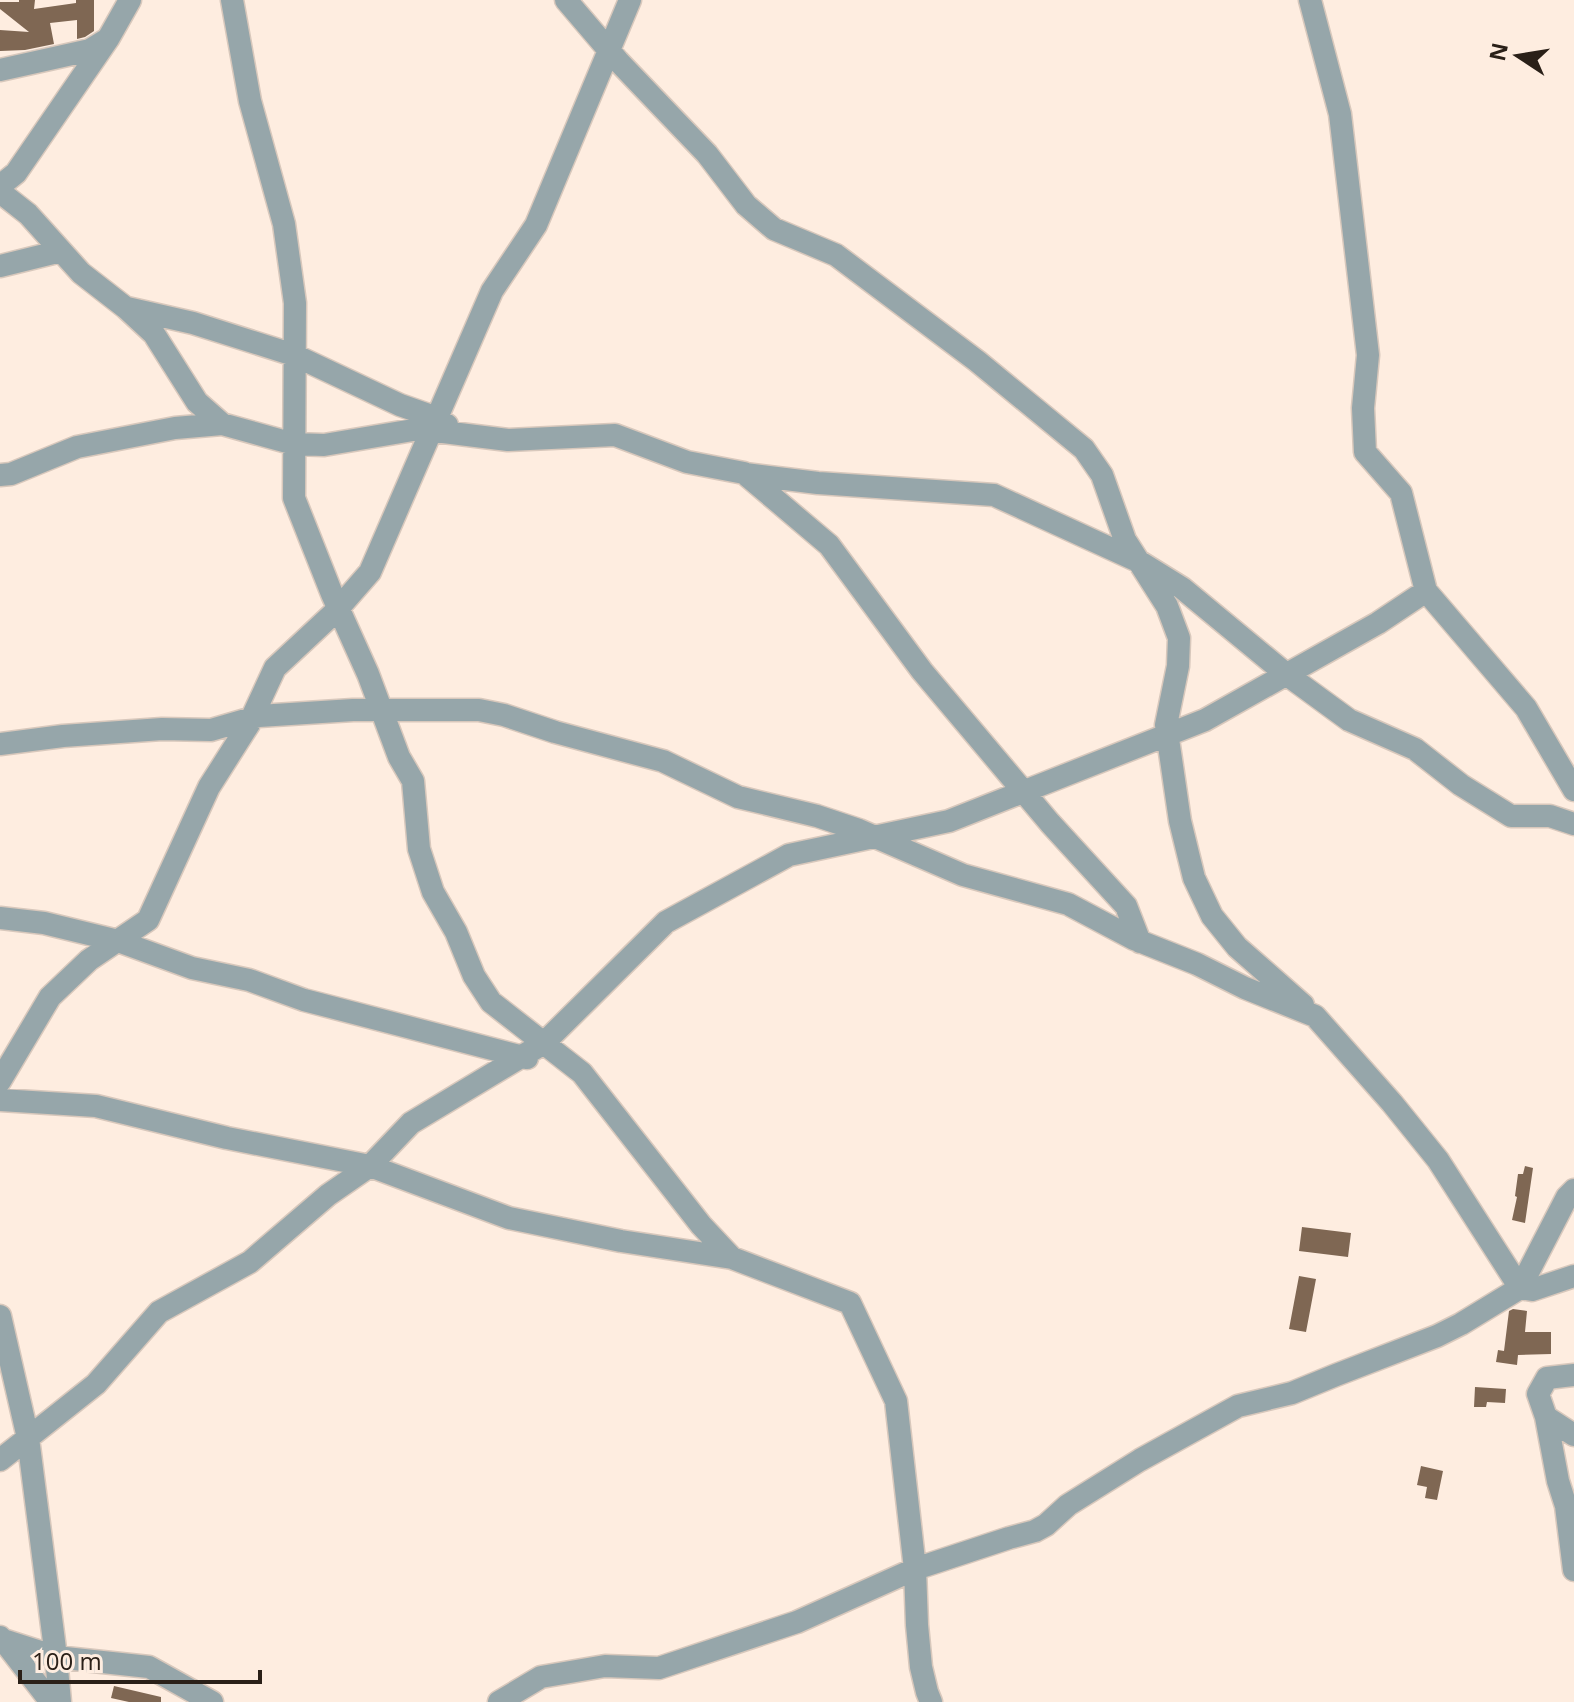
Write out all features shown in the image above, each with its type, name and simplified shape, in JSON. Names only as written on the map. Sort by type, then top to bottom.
[{"type":"street","points":[[130,0],[108,39],[16,173],[0,189],[28,214],[81,273],[154,334],[197,402],[222,424]]},
{"type":"street","points":[[232,0],[250,101],[284,224],[295,303],[294,498],[399,757],[413,781],[419,849],[433,892],[456,932],[474,976],[491,1002],[582,1073],[701,1225],[732,1258]]},
{"type":"street","points":[[566,0],[618,61],[707,154],[746,205],[774,229],[836,255],[977,361],[1084,449],[1102,475],[1125,540],[1167,606],[1179,638],[1178,666],[1166,725],[1180,821],[1194,878],[1212,916],[1237,947],[1315,1016],[1392,1103],[1438,1160],[1520,1288],[1532,1290],[1574,1276]]},
{"type":"street","points":[[0,1081],[50,997],[89,960],[148,920],[209,787],[252,717],[275,668],[339,607],[370,572],[492,291],[536,225],[630,0]]},
{"type":"street","points":[[1310,0],[1340,114],[1368,355],[1363,408],[1365,452],[1401,493],[1426,591],[1526,708],[1574,790]]},
{"type":"street","points":[[0,70],[90,50],[108,39]]},
{"type":"street","points":[[0,266],[61,251]]},
{"type":"street","points":[[126,308],[193,323],[294,355],[435,425],[461,434],[508,440],[615,435],[687,462],[744,473],[818,483],[994,495],[1140,562],[1182,588],[1286,674],[1349,720],[1415,749],[1461,785],[1511,816],[1550,816],[1574,824]]},
{"type":"street","points":[[0,475],[11,474],[77,447],[175,428],[222,424],[294,444],[324,445],[435,425]]},
{"type":"street","points":[[744,473],[829,545],[922,671],[1126,906],[1140,942]]},
{"type":"street","points":[[0,1460],[96,1384],[159,1312],[250,1262],[328,1195],[370,1166],[411,1123],[544,1043],[666,922],[789,855],[949,821],[1205,720],[1378,623],[1426,591]]},
{"type":"street","points":[[0,744],[162,729],[211,730],[252,717],[353,710],[479,710],[504,715],[663,761],[738,797],[817,816],[875,836],[963,875],[1068,904],[1140,942],[1315,1016]]},
{"type":"street","points":[[0,918],[44,923],[118,941],[192,968],[249,980],[304,1000],[582,1073]]},
{"type":"street","points":[[0,1100],[96,1106],[227,1138],[370,1166],[509,1218],[621,1241],[732,1258],[850,1303],[896,1401],[915,1569],[921,1667],[931,1702]]},
{"type":"street","points":[[499,1702],[541,1677],[605,1666],[659,1668],[797,1622],[915,1569],[1035,1531],[1068,1505],[1128,1468],[1238,1406],[1292,1393],[1437,1336],[1520,1288],[1567,1197],[1574,1190]]},
{"type":"street","points":[[0,1316],[28,1438],[60,1702]]},
{"type":"street","points":[[1574,1375],[1547,1378],[1538,1394],[1566,1506],[1574,1570]]},
{"type":"street","points":[[1546,1417],[1574,1435]]},
{"type":"street","points":[[1,1639],[56,1657],[149,1667],[212,1702]]},
{"type":"street","points":[[1,1639],[51,1702]]},
{"type":"building","points":[[35,0],[34,9],[76,3],[76,0],[94,0],[94,31],[77,39],[77,20],[50,23],[54,44],[0,51],[0,30],[29,32],[0,9],[0,2]]},
{"type":"building","points":[[1525,1166],[1533,1168],[1525,1223],[1512,1220],[1518,1174],[1523,1174]]},
{"type":"building","points":[[1302,1227],[1351,1233],[1348,1257],[1299,1251]]},
{"type":"building","points":[[1299,1276],[1316,1279],[1306,1332],[1289,1329]]},
{"type":"building","points":[[1509,1311],[1527,1311],[1525,1332],[1551,1332],[1551,1354],[1518,1355],[1517,1365],[1496,1362],[1498,1350],[1504,1351]]},
{"type":"building","points":[[1475,1387],[1506,1389],[1505,1403],[1487,1402],[1486,1407],[1474,1407]]},
{"type":"building","points":[[1421,1466],[1443,1471],[1437,1500],[1425,1498],[1427,1487],[1417,1485]]},
{"type":"building","points":[[114,1686],[161,1697],[161,1702],[129,1702],[111,1698]]}]
